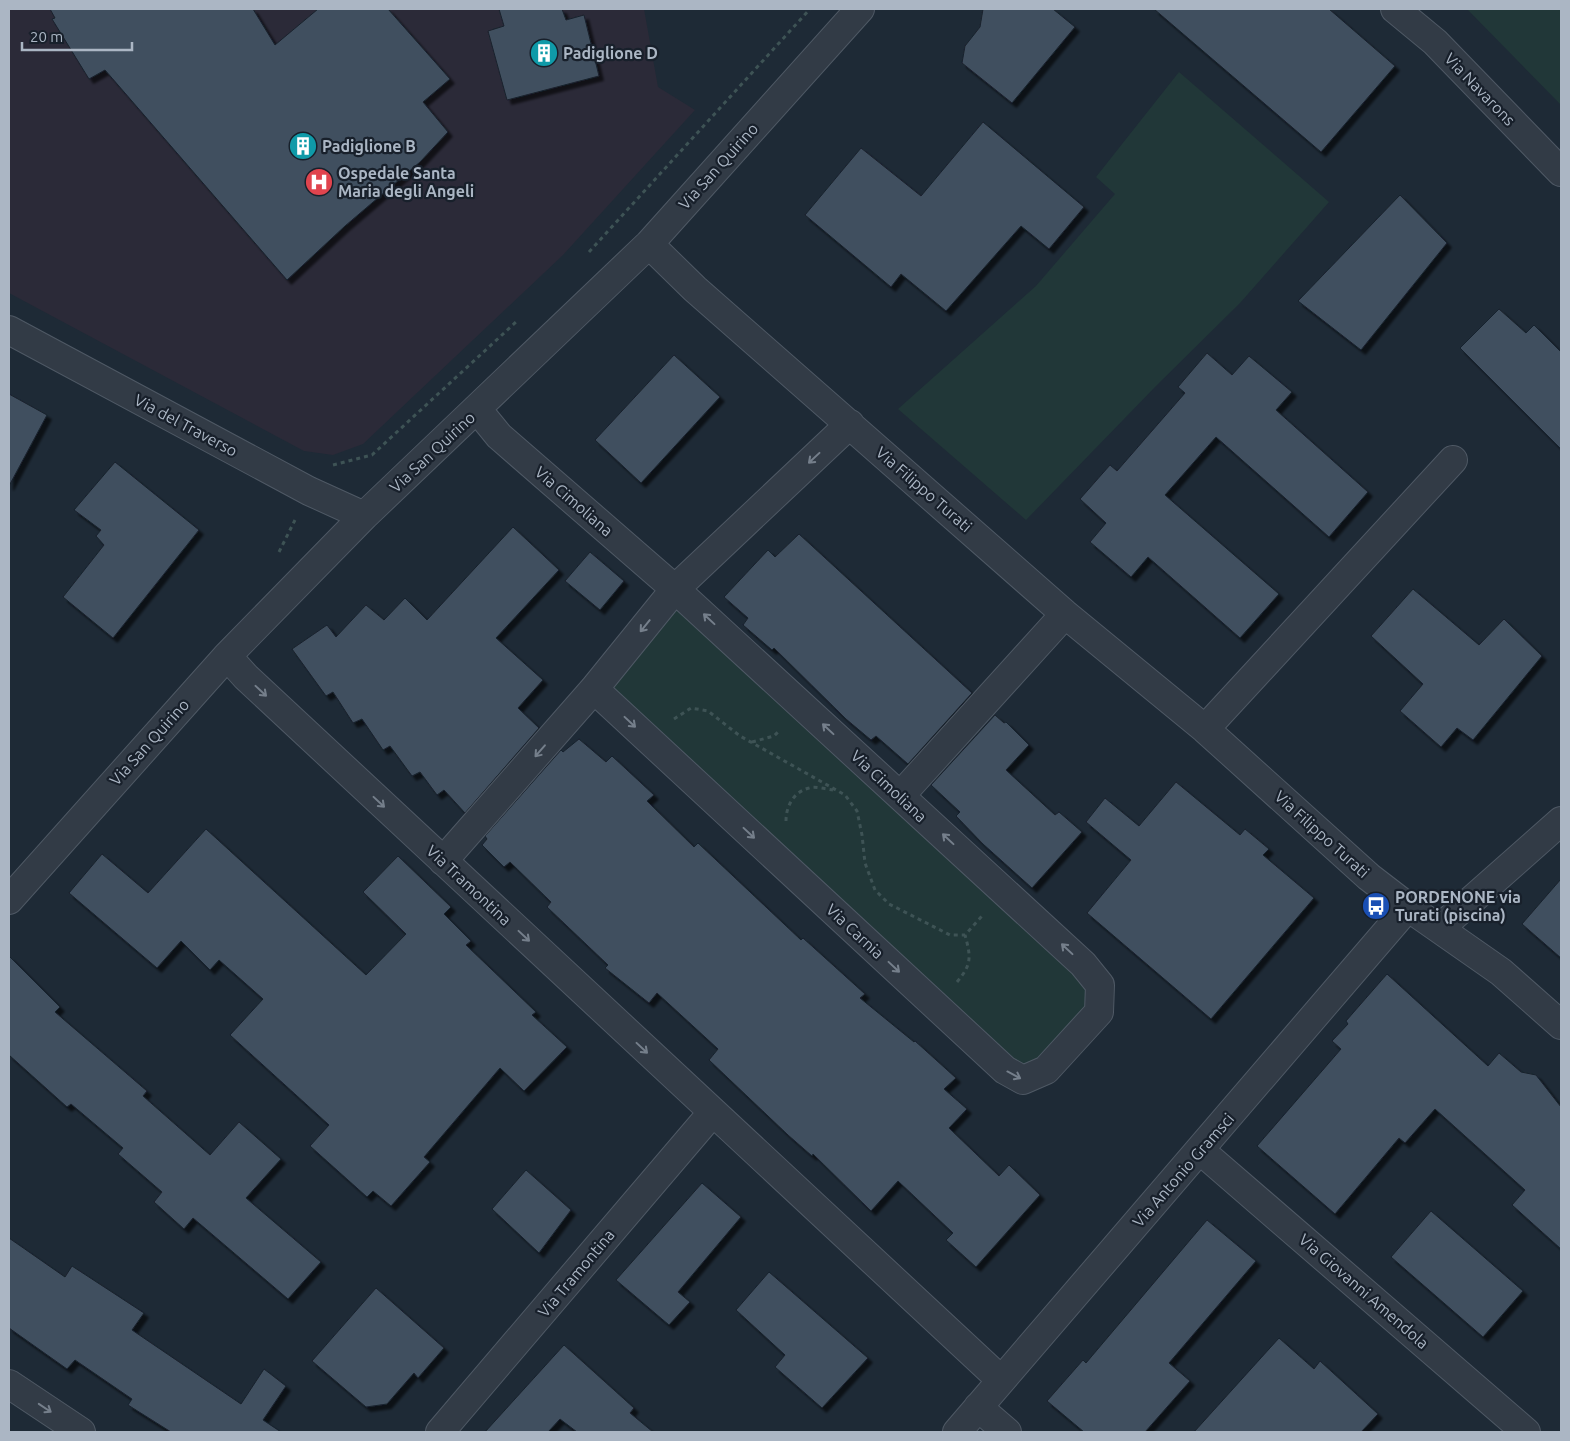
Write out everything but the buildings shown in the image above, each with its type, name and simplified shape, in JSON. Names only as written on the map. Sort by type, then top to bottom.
[{"type":"street","name":"Via San Quirino","points":[[13,885],[227,656],[364,516],[649,244],[860,9]]},
{"type":"street","name":"Via Navarons","points":[[1396,9],[1435,42],[1561,172]]},
{"type":"street","name":"Via Filippo Turati","points":[[649,244],[695,289],[1065,614],[1205,729],[1369,877],[1500,972],[1561,1025]]},
{"type":"street","name":"Via del Traverso","points":[[9,330],[309,491],[364,516]]},
{"type":"street","name":"Via Cimoliana","points":[[478,409],[499,436],[675,588],[1083,964],[1100,985]]},
{"type":"street","points":[[443,861],[594,688],[675,588],[850,424]]},
{"type":"street","points":[[1205,729],[1452,460]]},
{"type":"street","points":[[900,796],[1065,614]]},
{"type":"street","name":"Via Tramontina","points":[[227,656],[246,677],[712,1113],[1001,1380]]},
{"type":"street","name":"Via Carnia","points":[[594,688],[1004,1070],[1023,1080],[1046,1070],[1099,1012],[1100,985]]},
{"type":"street","points":[[1440,928],[1561,821]]},
{"type":"street","name":"Via Antonio Gramsci","points":[[957,1432],[1201,1151],[1408,907]]},
{"type":"street","name":"Via Tramontina","points":[[440,1432],[712,1113]]},
{"type":"street","name":"Via Giovanni Amendola","points":[[1201,1151],[1526,1432]]},
{"type":"street","points":[[9,1384],[81,1432]]},
{"type":"street","points":[[978,1407],[1007,1432]]},
{"type":"path","points":[[653,743],[672,720],[691,708],[708,711],[740,736],[845,795],[857,811],[862,835],[864,863],[875,890],[888,904],[950,934],[965,935]]},
{"type":"path","points":[[777,858],[786,847],[789,838],[786,809],[794,797],[809,788],[836,790]]},
{"type":"path","points":[[965,935],[1004,891]]},
{"type":"path","points":[[937,1007],[968,969],[970,955],[965,935]]},
{"type":"shaded area","name":"Ospedale Santa Maria degli Angeli","points":[[9,9],[644,9],[658,87],[695,110],[563,255],[363,444],[333,455],[304,451],[9,293]]},
{"type":"green space","points":[[1467,9],[1561,9],[1561,105]]},
{"type":"green space","points":[[1179,72],[1329,202],[1240,303],[1156,386],[1026,520],[898,409],[1036,286],[1115,194],[1096,177]]},
{"type":"green space","points":[[675,589],[1083,964],[1099,1012],[1023,1080],[594,689]]},
{"type":"place","name":"Padiglione D","points":[[544,53]]},
{"type":"place","name":"Padiglione B","points":[[303,146]]},
{"type":"place","name":"Ospedale Santa Maria degli Angeli","points":[[319,182]]},
{"type":"place","name":"PORDENONE via Turati (piscina)","points":[[1376,906]]}]
